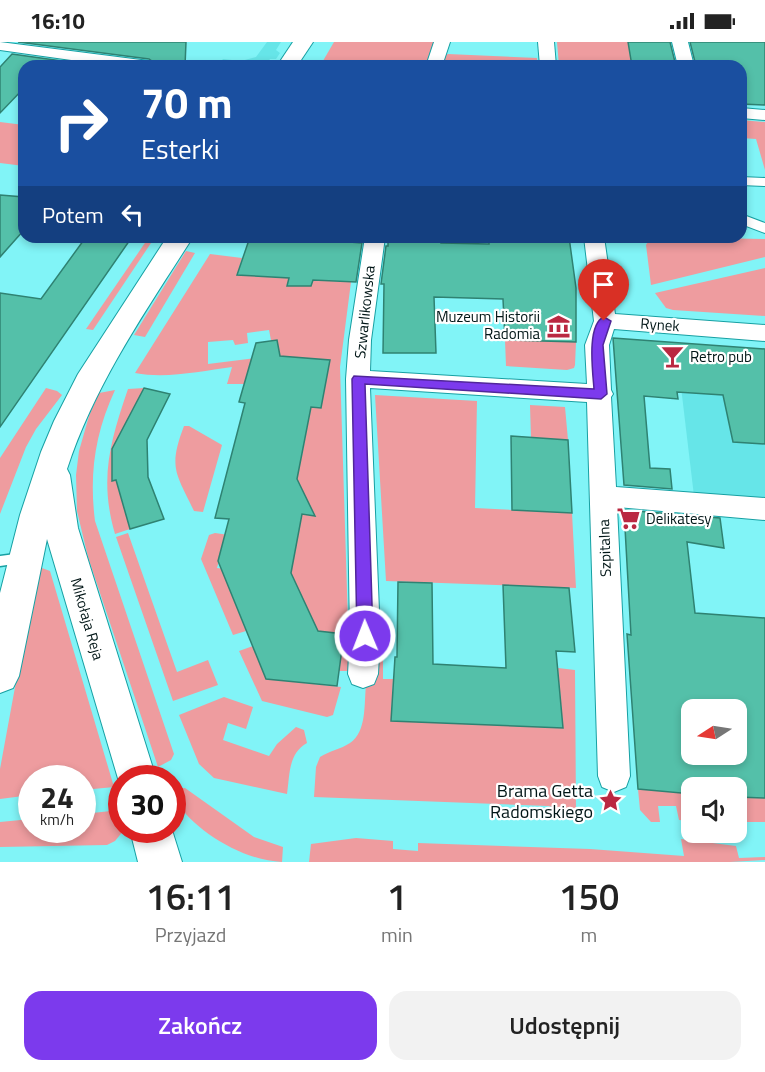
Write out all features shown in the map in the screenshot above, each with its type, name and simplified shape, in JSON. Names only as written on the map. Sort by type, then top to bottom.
[{"type":"street","points":[[291,60],[303,42]]},
{"type":"street","points":[[436,60],[442,42]]},
{"type":"street","points":[[546,42],[548,60]]},
{"type":"street","points":[[680,42],[684,60]]},
{"type":"street","points":[[0,45],[106,60]]},
{"type":"street","points":[[747,114],[765,115]]},
{"type":"street","points":[[747,181],[765,182]]},
{"type":"street","points":[[747,221],[765,228]]},
{"type":"street","name":"Mikołaja Reja","points":[[0,674],[12,560],[69,420],[91,378],[176,243]]},
{"type":"street","name":"Szwarlikowska","points":[[363,674],[365,636],[358,379],[360,340],[374,243]]},
{"type":"street","points":[[595,243],[604,321]]},
{"type":"street","name":"Rynek","points":[[604,321],[765,333]]},
{"type":"street","name":"Szpitalna","points":[[604,321],[597,345],[601,394],[614,776]]},
{"type":"street","points":[[358,379],[601,394]]},
{"type":"street","name":"Mikołaja Reja","points":[[56,456],[54,478],[61,528],[131,765]]},
{"type":"street","points":[[604,496],[765,509]]},
{"type":"street","points":[[154,843],[160,862]]},
{"type":"shaded area","points":[[267,42],[281,42],[276,50],[280,53],[276,59],[245,60],[256,57]]},
{"type":"shaded area","points":[[334,42],[434,42],[427,60],[324,60]]},
{"type":"shaded area","points":[[557,42],[628,42],[631,60],[558,60]]},
{"type":"shaded area","points":[[448,54],[537,58],[537,60],[443,60]]},
{"type":"shaded area","points":[[747,120],[765,122],[765,170],[756,139],[747,138]]},
{"type":"shaded area","points":[[0,122],[18,124],[18,165],[0,163]]},
{"type":"shaded area","points":[[747,239],[765,239],[765,257],[651,285],[647,243],[747,243]]},
{"type":"shaded area","points":[[145,243],[151,243],[93,330],[86,329]]},
{"type":"shaded area","points":[[186,251],[195,253],[145,337],[134,335]]},
{"type":"shaded area","points":[[210,254],[242,258],[237,275],[289,278],[288,286],[311,286],[313,280],[351,282],[340,367],[348,623],[353,635],[352,671],[339,671],[344,634],[318,631],[291,573],[297,514],[312,515],[313,512],[302,490],[290,489],[302,456],[311,407],[321,407],[330,360],[275,356],[249,384],[227,384],[232,367],[172,375],[135,373]],"holes":[[[269,330],[271,340],[277,340],[279,355],[208,364],[208,342],[233,340],[235,345],[248,343],[247,333]]]},
{"type":"shaded area","points":[[765,268],[765,316],[673,310],[666,308],[655,293]]},
{"type":"shaded area","points":[[505,340],[576,342],[574,368],[567,370],[506,366]]},
{"type":"shaded area","points":[[765,349],[765,500],[694,496],[681,387]]},
{"type":"shaded area","points":[[46,388],[62,395],[36,429],[26,447],[0,514],[0,458]]},
{"type":"shaded area","points":[[144,388],[118,445],[113,446],[112,480],[117,480],[130,529],[115,534],[110,514],[107,478],[112,444],[128,389]]},
{"type":"shaded area","points":[[115,390],[98,438],[95,454],[93,504],[95,521],[174,754],[171,760],[162,765],[157,765],[88,557],[77,511],[76,475],[79,451],[89,416],[99,393]]},
{"type":"shaded area","points":[[375,395],[477,401],[475,508],[572,513],[576,588],[386,581]]},
{"type":"shaded area","points":[[530,405],[565,407],[568,440],[531,438]]},
{"type":"shaded area","points":[[184,426],[189,426],[222,445],[203,512],[194,511],[176,470],[176,452]]},
{"type":"shaded area","points":[[128,533],[177,672],[208,660],[218,685],[173,701],[116,537]]},
{"type":"shaded area","points":[[215,533],[229,535],[224,541],[217,568],[232,570],[228,586],[246,631],[233,635],[201,559],[209,535]]},
{"type":"shaded area","points":[[42,568],[50,571],[108,767],[108,788],[96,789],[96,765],[18,765],[18,797],[0,799],[0,769],[36,573]]},
{"type":"shaded area","points":[[253,646],[267,679],[341,687],[333,715],[327,717],[262,701],[239,651]]},
{"type":"shaded area","points":[[383,656],[383,679],[393,679],[391,720],[563,727],[558,668],[575,670],[576,812],[548,806],[314,797],[316,767],[320,757],[350,743],[359,732],[364,717],[366,685],[373,685],[374,667]]},
{"type":"shaded area","points":[[224,697],[253,707],[246,729],[228,723],[223,740],[269,756],[277,744],[296,727],[304,730],[307,743],[293,759],[287,794],[214,778],[199,764],[179,715]]},
{"type":"shaded area","points":[[186,789],[254,837],[283,847],[282,862],[266,860],[235,850],[220,842],[186,814]]},
{"type":"shaded area","points":[[638,789],[681,793],[681,820],[679,820],[676,806],[658,806],[660,822],[651,822],[640,810]]},
{"type":"shaded area","points":[[747,797],[765,798],[765,822],[747,822]]},
{"type":"shaded area","points":[[108,811],[108,843],[111,843],[107,845],[0,847],[0,822],[18,820],[18,843],[96,843],[96,813]]},
{"type":"shaded area","points":[[356,838],[393,841],[393,849],[418,851],[418,843],[590,849],[684,856],[682,843],[712,843],[736,846],[739,858],[765,857],[765,860],[730,862],[309,862],[311,844]]},
{"type":"building","points":[[18,42],[186,42],[185,60],[149,59]]},
{"type":"building","points":[[628,42],[670,42],[674,60],[631,60]]},
{"type":"building","points":[[690,42],[765,42],[765,105],[747,104],[747,60],[694,60]]},
{"type":"building","points":[[12,54],[55,60],[18,60],[18,94],[0,113],[0,67]]},
{"type":"building","points":[[0,195],[18,196],[18,237],[0,257]]},
{"type":"building","points":[[82,243],[128,243],[0,427],[0,293],[41,299]]},
{"type":"building","points":[[248,243],[362,243],[356,282],[313,280],[311,286],[287,286],[289,278],[237,275]]},
{"type":"building","points":[[388,243],[570,243],[576,288],[576,342],[505,340],[503,299],[434,297],[436,353],[383,353],[384,284],[381,284],[386,246]]},
{"type":"building","points":[[613,338],[765,349],[765,444],[733,442],[723,395],[677,392],[678,399],[644,396],[650,468],[670,469],[672,489],[624,485]]},
{"type":"building","points":[[277,340],[280,356],[330,360],[321,408],[311,407],[297,479],[315,516],[302,514],[291,573],[318,631],[344,634],[337,686],[266,679],[218,561],[229,519],[215,518],[245,403],[239,402],[256,343]]},
{"type":"building","points":[[144,388],[170,394],[147,440],[148,477],[164,519],[130,529],[116,480],[112,481],[112,449]]},
{"type":"building","points":[[511,436],[568,440],[572,513],[512,510]]},
{"type":"building","points":[[624,510],[720,518],[724,548],[687,542],[695,613],[765,618],[765,798],[747,797],[747,777],[681,777],[681,793],[638,789],[627,634],[631,635]]},
{"type":"building","points":[[398,582],[432,583],[433,664],[506,668],[503,585],[569,588],[575,652],[556,651],[563,728],[391,721],[395,657],[397,657]]},
{"type":"place","name":"Muzeum Historii Radomia","points":[[558,326]]},
{"type":"place","name":"Retro pub","points":[[672,357]]},
{"type":"place","name":"Delikatesy","points":[[628,519]]},
{"type":"place","name":"Brama Getta Radomskiego","points":[[611,801]]},
{"type":"route","points":[[365,636],[358,379],[601,394],[597,345],[604,321]]}]
